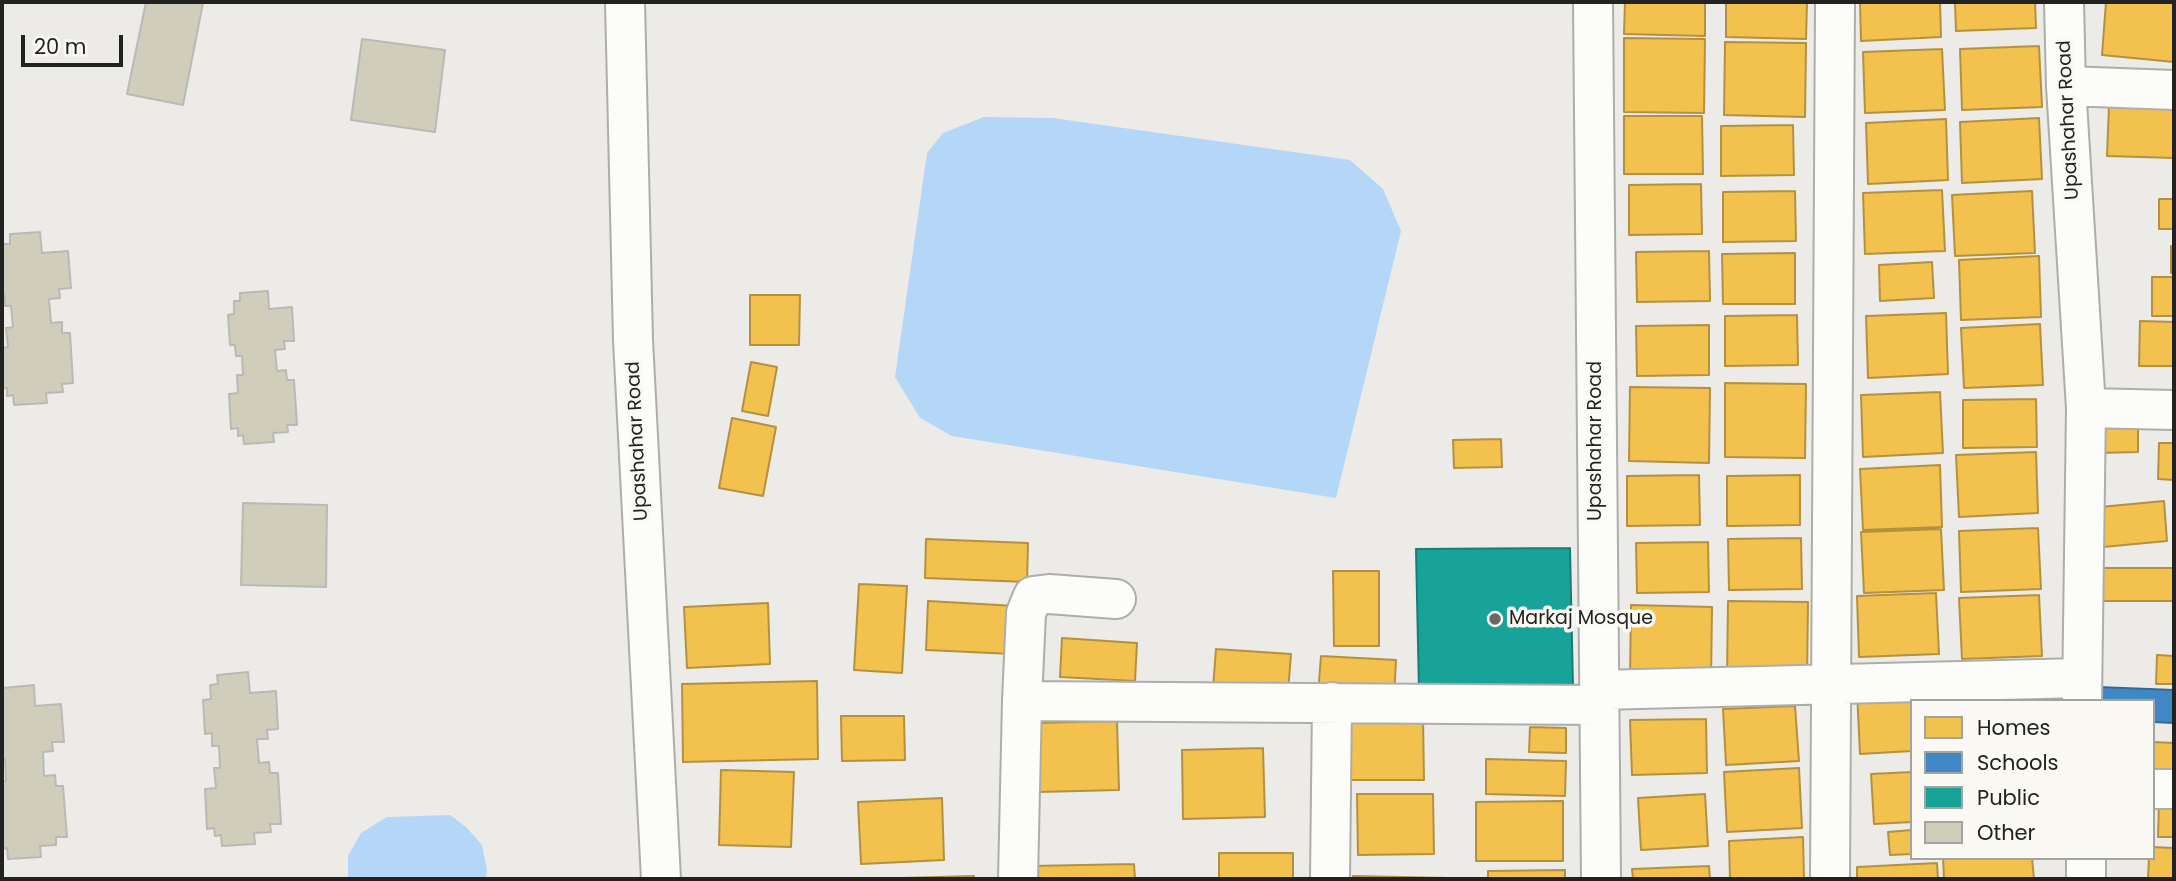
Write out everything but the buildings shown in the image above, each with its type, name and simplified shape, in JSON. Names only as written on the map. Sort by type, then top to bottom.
[{"type":"street","name":"Upashahar Road","points":[[625,2],[633,340],[661,879]]},
{"type":"street","name":"Upashahar Road","points":[[1593,2],[1601,879]]},
{"type":"street","points":[[1830,879],[1835,2]]},
{"type":"street","name":"Upashahar Road","points":[[2064,2],[2066,86],[2087,408],[2081,690]]},
{"type":"street","points":[[2066,86],[2174,90]]},
{"type":"street","points":[[2087,408],[2174,410]]},
{"type":"street","points":[[1018,879],[1027,613],[1033,596],[1049,594],[1116,599]]},
{"type":"street","points":[[1022,701],[1332,702],[1599,697],[1832,684],[2081,690]]},
{"type":"street","points":[[1331,879],[1332,702]]},
{"type":"street","points":[[2155,789],[2174,789]]},
{"type":"street","points":[[2086,860],[2086,879]]},
{"type":"water","points":[[984,117],[1053,118],[1350,160],[1383,189],[1401,231],[1336,498],[952,436],[920,418],[895,377],[927,153],[943,133]]},
{"type":"water","points":[[450,815],[466,827],[482,845],[486,879],[348,879],[348,856],[361,833],[387,817]]},
{"type":"place","name":"Markaj Mosque","points":[[1495,619]]}]
